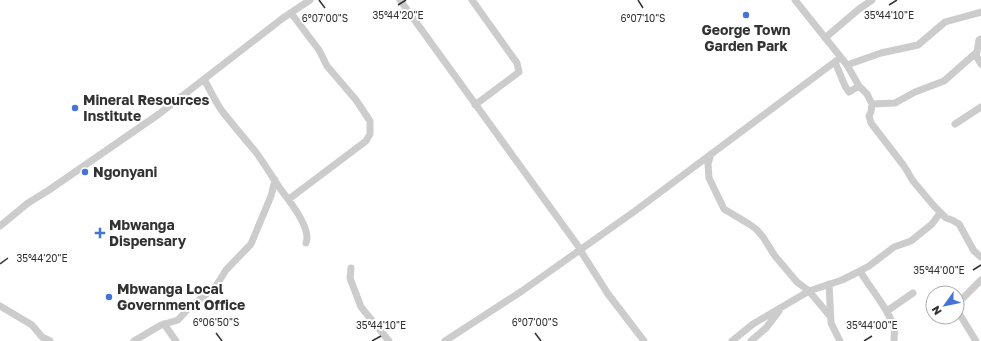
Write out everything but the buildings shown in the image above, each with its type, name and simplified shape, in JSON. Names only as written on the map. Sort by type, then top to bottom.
[{"type":"street","points":[[0,226],[28,203],[159,114],[310,0]]},
{"type":"street","points":[[400,0],[580,250],[608,294],[644,341]]},
{"type":"street","points":[[472,0],[517,63],[519,72],[475,105]]},
{"type":"street","points":[[795,0],[825,38],[837,60],[845,86],[849,92],[859,86]]},
{"type":"street","points":[[825,38],[872,0]]},
{"type":"street","points":[[847,65],[881,54],[918,45],[945,22],[981,12]]},
{"type":"street","points":[[289,199],[366,141],[370,134],[370,121],[356,100],[327,66],[319,50],[291,13]]},
{"type":"street","points":[[872,104],[895,103],[915,92],[944,81],[977,52],[979,40],[981,39]]},
{"type":"street","points":[[975,54],[981,64]]},
{"type":"street","points":[[837,60],[847,65],[859,86],[867,94],[872,104],[869,116],[871,123],[904,166],[913,181],[940,213],[946,218],[959,224],[974,251],[981,257]]},
{"type":"street","points":[[445,341],[522,291],[635,211],[837,60]]},
{"type":"street","points":[[204,79],[222,111],[256,152],[289,199],[307,232],[308,239],[306,243]]},
{"type":"street","points":[[955,124],[981,107]]},
{"type":"street","points":[[712,154],[708,164],[709,178],[724,209],[756,229],[775,256],[797,282],[809,291],[829,315]]},
{"type":"street","points":[[134,341],[164,324],[178,320],[216,286],[226,270],[251,244],[271,196],[275,180]]},
{"type":"street","points":[[734,340],[753,324],[809,291],[842,280],[860,271],[894,247],[911,241],[932,224],[940,213]]},
{"type":"street","points":[[351,268],[350,278],[361,307],[389,341]]},
{"type":"street","points":[[860,271],[887,312],[894,328],[894,341]]},
{"type":"street","points":[[965,296],[981,280]]},
{"type":"street","points":[[829,284],[830,323],[840,341]]},
{"type":"street","points":[[887,312],[913,293]]},
{"type":"street","points":[[0,306],[32,325],[42,337],[50,341]]},
{"type":"street","points":[[751,341],[766,328],[780,309]]},
{"type":"street","points":[[965,323],[976,341]]},
{"type":"street","points":[[164,324],[176,341]]},
{"type":"place","name":"George Town Garden Park","points":[[746,15]]},
{"type":"place","name":"Mineral Resources Institute","points":[[75,108]]},
{"type":"place","name":"Ngonyani","points":[[85,172]]},
{"type":"place","name":"Mbwanga Dispensary","points":[[100,233]]},
{"type":"place","name":"Mbwanga Local Government Office","points":[[109,297]]}]
